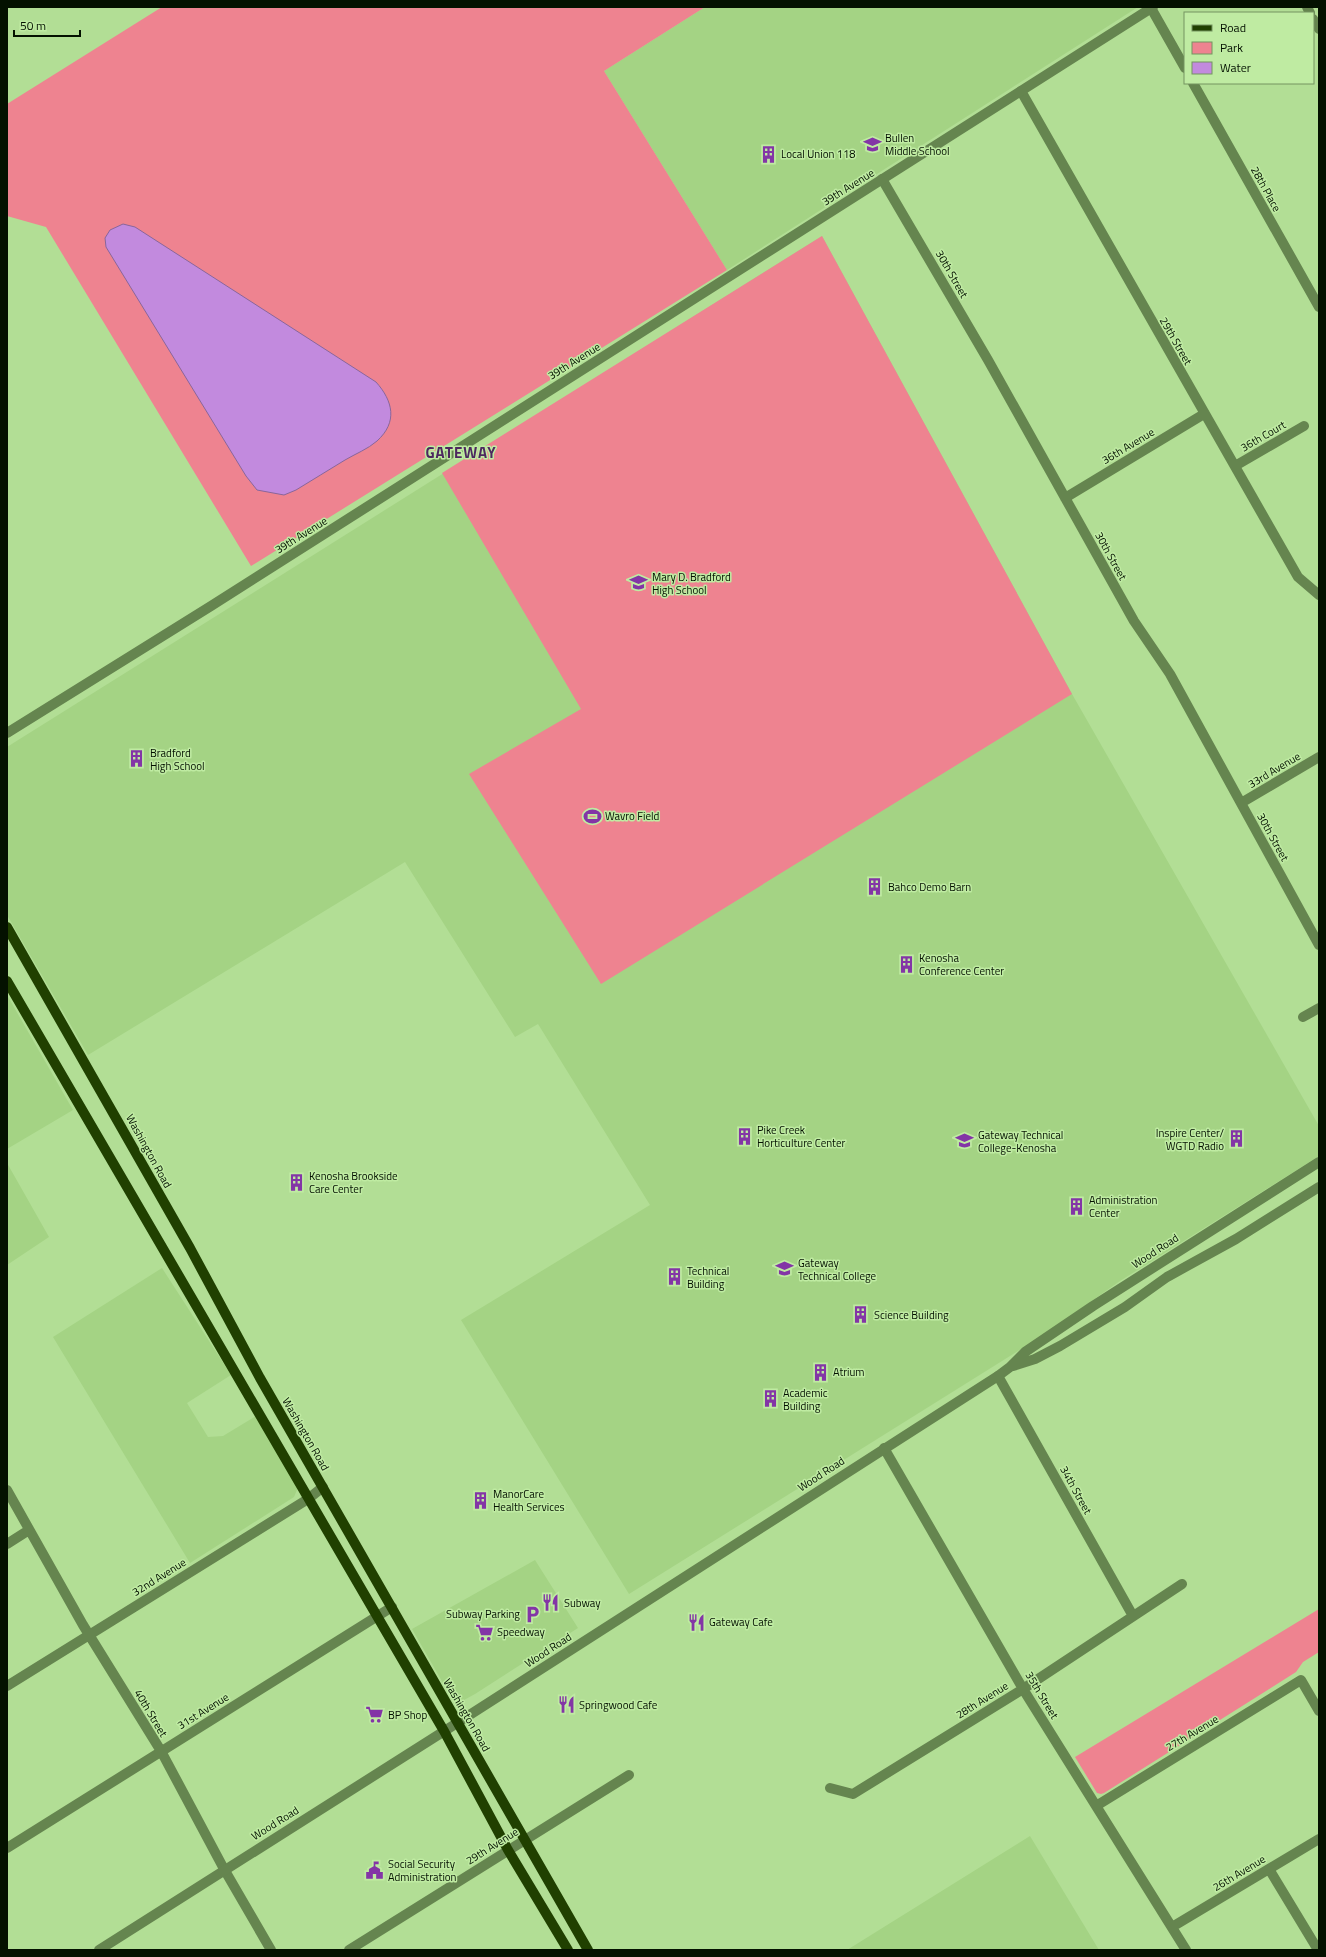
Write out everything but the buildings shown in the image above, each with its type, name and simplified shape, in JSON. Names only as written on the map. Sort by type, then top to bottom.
[{"type":"main road","name":"Washington Road","points":[[7,927],[10,938],[190,1248],[292,1435],[588,1950]]},
{"type":"main road","points":[[7,981],[444,1731],[508,1850],[568,1950]]},
{"type":"main road","points":[[277,1444],[292,1435]]},
{"type":"street","points":[[1152,8],[1184,66]]},
{"type":"street","name":"39th Avenue","points":[[7,733],[212,606],[1152,8]]},
{"type":"street","points":[[1314,21],[1319,30]]},
{"type":"street","name":"28th Place","points":[[1194,84],[1319,306]]},
{"type":"street","name":"29th Street","points":[[1021,91],[1298,577],[1319,595]]},
{"type":"street","name":"30th Street","points":[[882,179],[988,360],[1134,621],[1170,674],[1319,945]]},
{"type":"street","name":"36th Avenue","points":[[1065,498],[1204,414]]},
{"type":"street","name":"36th Court","points":[[1235,466],[1304,426]]},
{"type":"street","name":"33rd Avenue","points":[[1241,803],[1319,757]]},
{"type":"street","points":[[1303,1017],[1319,1008]]},
{"type":"street","name":"Wood Road","points":[[99,1950],[224,1869],[457,1723],[998,1376],[1010,1367],[1025,1352],[1093,1306],[1319,1162]]},
{"type":"street","name":"Wood Road","points":[[1010,1367],[1035,1359],[1060,1346],[1125,1307],[1167,1277],[1236,1239],[1319,1187]]},
{"type":"street","name":"34th Street","points":[[998,1376],[1133,1616]]},
{"type":"street","name":"35th Street","points":[[884,1448],[1024,1689],[1186,1950]]},
{"type":"street","name":"32nd Avenue","points":[[7,1686],[308,1499],[322,1487]]},
{"type":"street","name":"40th Street","points":[[7,1490],[89,1635],[161,1751],[224,1869],[271,1950]]},
{"type":"street","points":[[7,1544],[29,1530]]},
{"type":"street","name":"28th Avenue","points":[[830,1788],[853,1794],[1024,1689],[1182,1584]]},
{"type":"street","name":"31st Avenue","points":[[7,1848],[392,1607]]},
{"type":"street","name":"27th Avenue","points":[[1096,1806],[1301,1680],[1319,1711]]},
{"type":"street","name":"29th Avenue","points":[[348,1950],[629,1774]]},
{"type":"street","name":"26th Avenue","points":[[1172,1927],[1319,1839]]},
{"type":"street","points":[[1269,1869],[1318,1950]]},
{"type":"shaded area","points":[[705,7],[1138,7],[727,270],[604,71]]},
{"type":"shaded area","points":[[822,236],[1072,694],[1319,1126],[1319,1156],[1120,1281],[1039,1338],[629,1594],[461,1320],[650,1205],[538,1024],[515,1037],[405,862],[88,1055],[7,915],[7,747]]},
{"type":"shaded area","points":[[7,995],[73,1110],[7,1149]]},
{"type":"shaded area","points":[[7,1163],[49,1237],[7,1265]]},
{"type":"shaded area","points":[[162,1268],[231,1375],[187,1403],[208,1437],[223,1436],[256,1416],[297,1485],[297,1490],[294,1497],[190,1563],[53,1337]]},
{"type":"shaded area","points":[[535,1560],[578,1628],[475,1694],[464,1700],[455,1701],[451,1697],[412,1629]]},
{"type":"shaded area","points":[[1030,1836],[1099,1950],[847,1950]]},
{"type":"green space","points":[[162,7],[705,7],[604,71],[727,270],[251,566],[46,227],[7,216],[7,104]]},
{"type":"green space","points":[[822,236],[1072,694],[601,984],[469,774],[581,709],[442,473]]},
{"type":"green space","points":[[1319,1609],[1319,1652],[1303,1662],[1296,1672],[1104,1793],[1097,1793],[1075,1757]]},
{"type":"water","points":[[123,224],[135,227],[376,382],[386,397],[391,412],[388,426],[384,434],[370,446],[296,490],[284,495],[257,490],[246,476],[106,247],[105,238],[110,230]]},
{"type":"place","name":"Bullen Middle School","points":[[872,144]]},
{"type":"place","name":"Local Union 118","points":[[768,154]]},
{"type":"place","name":"Mary D. Bradford High School","points":[[639,583]]},
{"type":"place","name":"Bradford High School","points":[[137,759]]},
{"type":"place","name":"Wavro Field","points":[[592,816]]},
{"type":"place","name":"Bahco Demo Barn","points":[[875,887]]},
{"type":"place","name":"Kenosha Conference Center","points":[[906,964]]},
{"type":"place","name":"Pike Creek Horticulture Center","points":[[744,1136]]},
{"type":"place","name":"Inspire Center/ WGTD Radio","points":[[1237,1139]]},
{"type":"place","name":"Gateway Technical College-Kenosha","points":[[965,1141]]},
{"type":"place","name":"Kenosha Brookside Care Center","points":[[296,1182]]},
{"type":"place","name":"Administration Center","points":[[1076,1206]]},
{"type":"place","name":"Gateway Technical College","points":[[785,1269]]},
{"type":"place","name":"Technical Building","points":[[674,1277]]},
{"type":"place","name":"Science Building","points":[[861,1315]]},
{"type":"place","name":"Atrium","points":[[820,1372]]},
{"type":"place","name":"Academic Building","points":[[770,1399]]},
{"type":"place","name":"ManorCare Health Services","points":[[480,1500]]},
{"type":"place","name":"Subway","points":[[551,1603]]},
{"type":"place","name":"Subway Parking","points":[[533,1614]]},
{"type":"place","name":"Gateway Cafe","points":[[696,1622]]},
{"type":"place","name":"Speedway","points":[[484,1632]]},
{"type":"place","name":"Springwood Cafe","points":[[566,1705]]},
{"type":"place","name":"BP Shop","points":[[375,1715]]},
{"type":"place","name":"Social Security Administration","points":[[375,1870]]},
{"type":"district","name":"GATEWAY","points":[[461,453]]}]
